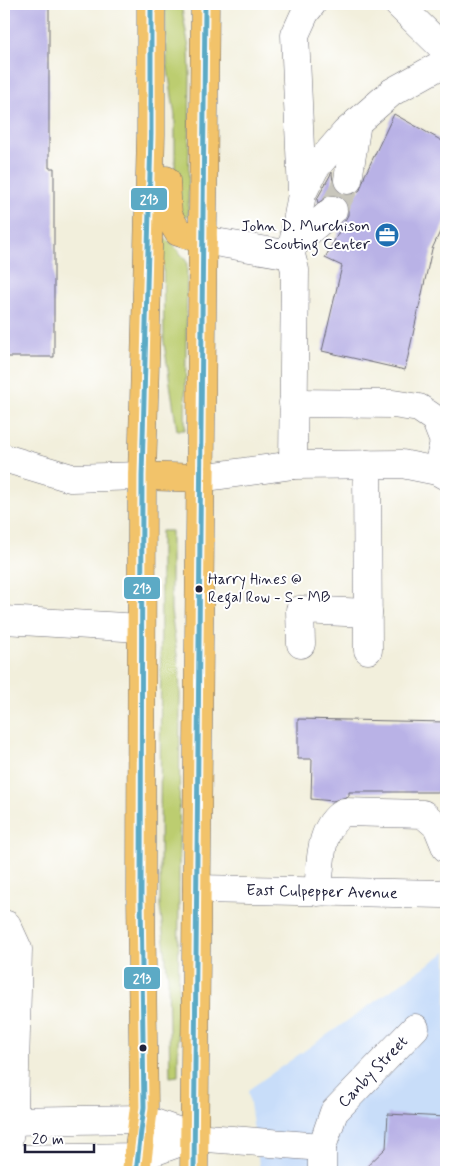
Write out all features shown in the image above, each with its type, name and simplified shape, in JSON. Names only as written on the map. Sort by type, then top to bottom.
[{"type":"main road","points":[[138,1165],[143,1119],[142,476],[151,135],[151,4]]},
{"type":"main road","points":[[194,1172],[205,4]]},
{"type":"main road","points":[[204,38],[213,4]]},
{"type":"main road","points":[[151,135],[165,162],[168,215],[178,232],[203,240]]},
{"type":"main road","points":[[142,476],[200,478]]},
{"type":"street","points":[[293,465],[295,270],[292,250],[302,194],[295,35],[305,13],[312,4]]},
{"type":"street","points":[[398,4],[446,51]]},
{"type":"street","points":[[302,194],[315,168],[357,122],[392,92],[446,62]]},
{"type":"street","points":[[348,180],[357,122]]},
{"type":"street","points":[[292,250],[333,210]]},
{"type":"street","points":[[203,240],[292,250]]},
{"type":"street","points":[[200,478],[293,465],[402,464],[441,474],[444,442],[435,419],[419,408],[393,404],[293,403]]},
{"type":"street","points":[[4,458],[71,478],[142,476]]},
{"type":"street","points":[[367,464],[368,650]]},
{"type":"street","points":[[301,644],[300,610],[368,613]]},
{"type":"street","points":[[4,620],[141,628]]},
{"type":"street","points":[[318,892],[323,840],[335,818],[344,812],[423,814],[437,826],[446,848]]},
{"type":"street","name":"East Culpepper Avenue","points":[[197,889],[442,894],[446,892]]},
{"type":"street","points":[[4,924],[7,925],[18,949],[4,1159],[138,1165],[194,1137]]},
{"type":"street","name":"Canby Street","points":[[322,1159],[334,1112],[415,1028]]},
{"type":"street","points":[[8,1121],[143,1119],[194,1137],[322,1159]]},
{"type":"shaded area","points":[[446,952],[446,1172],[260,1172],[248,1090]]},
{"type":"green space","points":[[165,4],[181,4],[189,48],[188,216],[180,216],[175,190],[175,116],[167,63]]},
{"type":"green space","points":[[165,239],[172,243],[187,262],[185,430],[177,430],[164,343],[163,242]]},
{"type":"green space","points":[[161,531],[171,531],[171,611],[179,669],[180,693],[178,1076],[170,1077],[168,978],[160,905]]},
{"type":"building","points":[[4,4],[49,4],[49,168],[54,168],[54,357],[4,357]]},
{"type":"building","name":"John D. Murchison Scouting Center","points":[[394,114],[446,143],[446,219],[432,249],[405,370],[322,351],[342,266],[325,258],[348,215],[348,207],[345,200],[338,195],[330,195],[318,203],[317,199],[332,172],[333,185],[339,192],[353,195],[360,190],[365,175]]},
{"type":"building","points":[[298,719],[446,722],[446,792],[349,792],[349,796],[333,801],[311,799],[312,759],[298,759]]},
{"type":"building","points":[[388,1114],[446,1117],[446,1172],[361,1172],[386,1148]]},
{"type":"tunnel","points":[[333,210],[348,180]]},
{"type":"transit line","name":"213","points":[[136,1172],[144,1107],[141,898],[142,476],[151,135],[151,4]]},
{"type":"transit line","name":"213","points":[[194,1172],[205,4]]},
{"type":"place","name":"John D. Murchison Scouting Center","points":[[387,235]]},
{"type":"place","name":"Harry Hines @ Regal Row - S - MB","points":[[199,589]]}]
